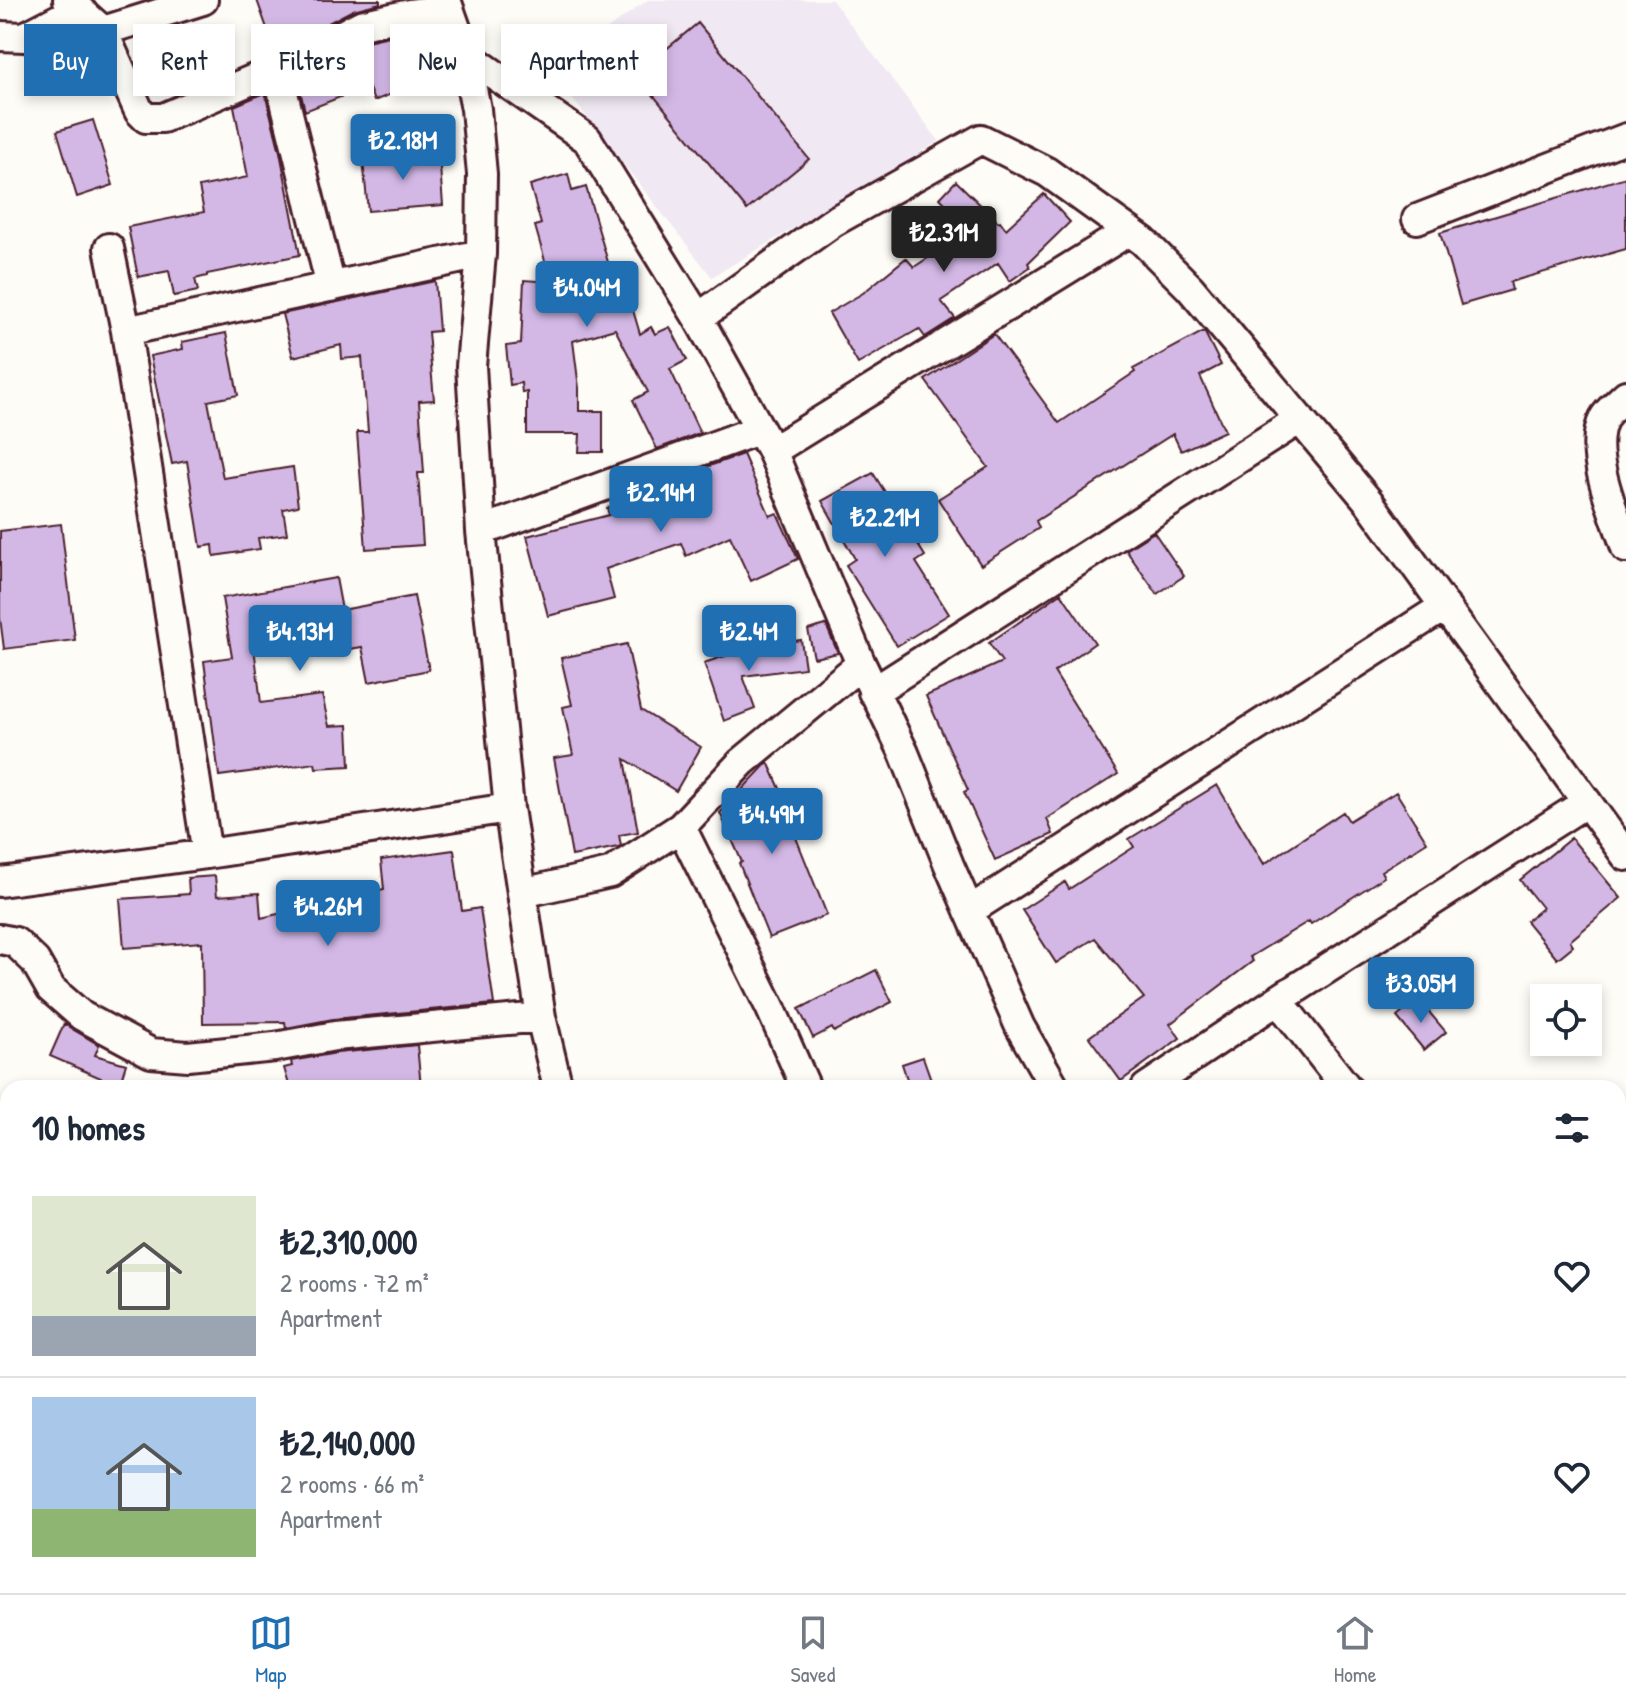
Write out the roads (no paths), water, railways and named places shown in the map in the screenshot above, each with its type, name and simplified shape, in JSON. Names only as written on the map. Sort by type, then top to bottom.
[{"type":"street","points":[[117,27],[203,0]]},
{"type":"street","points":[[0,36],[24,37],[73,4],[95,24]]},
{"type":"street","points":[[365,24],[448,5],[455,24]]},
{"type":"street","points":[[117,62],[139,111],[146,118],[163,118],[251,80]]},
{"type":"street","points":[[485,68],[587,139],[698,318],[765,440],[873,692],[904,753],[1020,1027],[1050,1080]]},
{"type":"street","points":[[284,96],[331,287]]},
{"type":"street","points":[[473,96],[482,174],[481,254],[471,366],[481,531],[509,808],[541,1017],[556,1080]]},
{"type":"street","points":[[1417,219],[1626,138]]},
{"type":"street","points":[[698,318],[833,222],[981,139],[1047,172],[1143,241],[1190,288],[1369,502],[1626,856]]},
{"type":"street","points":[[481,531],[765,440],[1129,231]]},
{"type":"street","points":[[109,248],[126,331],[207,854]]},
{"type":"street","points":[[126,331],[481,254]]},
{"type":"street","points":[[1626,395],[1604,417],[1598,438],[1599,461],[1626,548]]},
{"type":"street","points":[[873,692],[1300,419]]},
{"type":"street","points":[[969,911],[1445,606]]},
{"type":"street","points":[[522,893],[610,873],[681,827],[742,762],[861,664]]},
{"type":"street","points":[[1158,1080],[1587,802]]},
{"type":"street","points":[[0,882],[509,808]]},
{"type":"street","points":[[681,827],[802,1080]]},
{"type":"street","points":[[0,939],[15,942],[35,961],[51,989],[82,1016],[151,1053],[188,1056],[275,1047],[335,1036],[541,1017]]},
{"type":"street","points":[[1278,1000],[1341,1080]]}]
